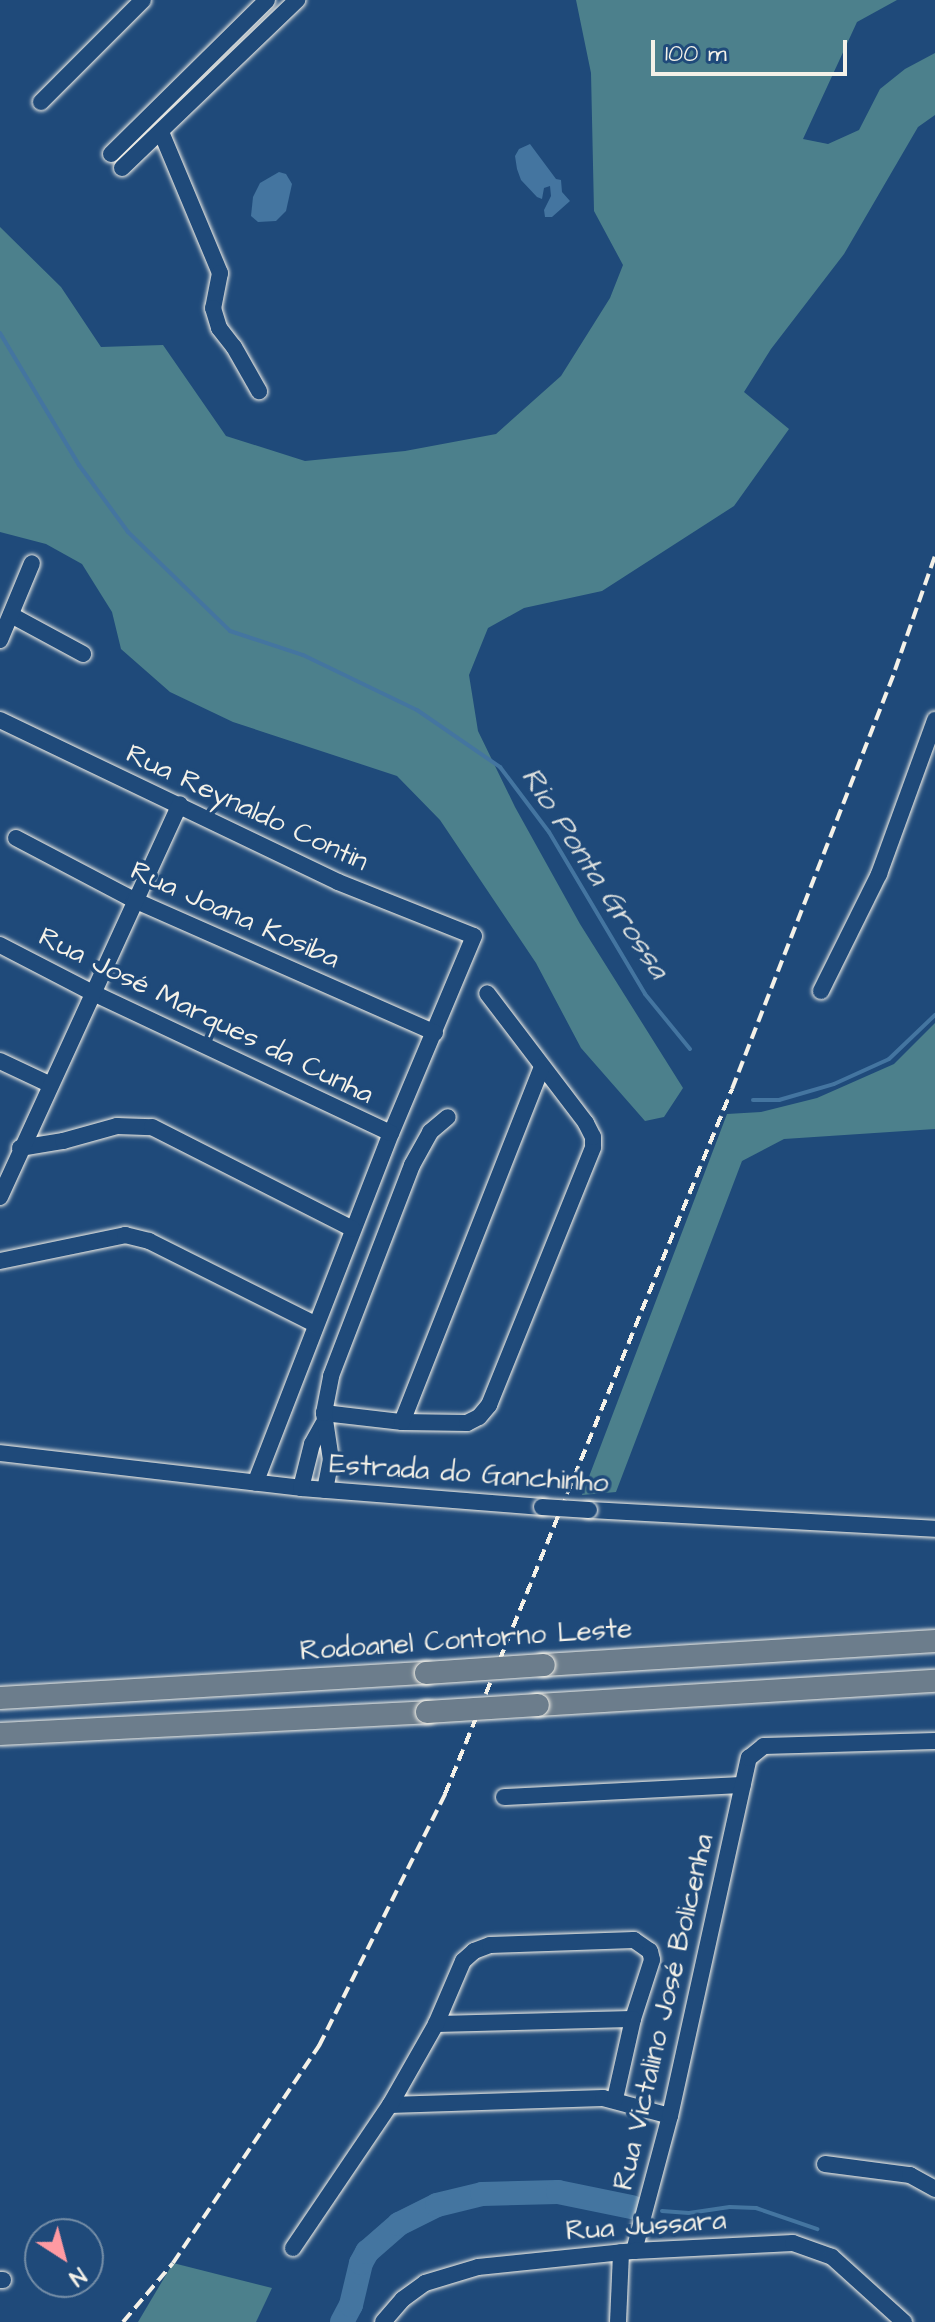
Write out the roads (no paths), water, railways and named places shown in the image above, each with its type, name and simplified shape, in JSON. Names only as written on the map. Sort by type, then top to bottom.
[{"type":"highway","name":"Rodoanel Contorno Leste","points":[[0,1698],[935,1641]]},
{"type":"highway","points":[[0,1734],[935,1681]]},
{"type":"street","points":[[41,102],[143,0]]},
{"type":"street","points":[[111,154],[267,0]]},
{"type":"street","points":[[122,168],[297,0]]},
{"type":"street","points":[[161,132],[220,273],[213,308],[219,328],[234,347],[259,391]]},
{"type":"street","points":[[0,640],[32,563]]},
{"type":"street","points":[[11,615],[83,654]]},
{"type":"street","name":"Rua Reynaldo Contin","points":[[0,720],[338,882],[474,936],[435,1033]]},
{"type":"street","points":[[821,991],[879,874],[932,738],[935,720]]},
{"type":"street","points":[[0,1197],[5,1167],[20,1148],[180,804]]},
{"type":"street","name":"Rua Joana Kosiba","points":[[16,838],[134,900],[435,1033]]},
{"type":"street","name":"Rua José Marques da Cunha","points":[[0,945],[91,992],[391,1133]]},
{"type":"street","points":[[324,1418],[467,1423],[479,1417],[489,1405],[593,1147],[593,1137],[586,1123],[487,993]]},
{"type":"street","points":[[255,1483],[391,1133],[435,1033]]},
{"type":"street","points":[[0,1061],[49,1084]]},
{"type":"street","points":[[402,1422],[542,1067]]},
{"type":"street","points":[[301,1488],[312,1444],[324,1418],[331,1376],[412,1165],[430,1132],[448,1117]]},
{"type":"street","points":[[20,1148],[63,1141],[117,1126],[152,1127],[353,1229]]},
{"type":"street","points":[[0,1261],[125,1235],[149,1241],[315,1324]]},
{"type":"street","points":[[324,1418],[330,1447],[325,1490]]},
{"type":"street","points":[[312,1444],[317,1449],[330,1447]]},
{"type":"street","name":"Estrada do Ganchinho","points":[[0,1453],[325,1490],[542,1507],[935,1529]]},
{"type":"street","name":"Rua Victalino José Bolicenha","points":[[618,2322],[628,2251],[670,2116],[749,1758],[764,1746],[935,1741]]},
{"type":"street","points":[[504,1797],[743,1785]]},
{"type":"street","points":[[293,2248],[390,2105],[436,2024],[463,1961],[474,1951],[490,1945],[634,1940],[650,1951],[652,1960],[633,2019],[615,2099]]},
{"type":"street","points":[[436,2024],[633,2019]]},
{"type":"street","points":[[390,2105],[615,2099],[670,2116]]},
{"type":"street","points":[[825,2164],[910,2175],[935,2189]]},
{"type":"street","name":"Rua Jussara","points":[[383,2322],[403,2299],[425,2283],[478,2267],[628,2251],[793,2243],[812,2247],[832,2257],[904,2322]]},
{"type":"water","points":[[530,144],[556,179],[561,180],[562,192],[570,201],[552,217],[545,217],[544,210],[551,196],[550,186],[544,188],[542,199],[537,197],[521,180],[517,169],[515,156],[519,149]]},
{"type":"water","points":[[279,172],[286,174],[292,184],[286,211],[276,221],[258,222],[251,216],[253,197],[260,183]]},
{"type":"waterway","name":"Rio Ponta Grossa","points":[[0,333],[79,465],[128,532],[230,631],[303,655],[417,710],[500,767],[549,832],[645,994],[690,1049]]},
{"type":"waterway","name":"Rio Ponta Grossa","points":[[753,1100],[779,1100],[834,1084],[889,1059],[935,1015]]},
{"type":"waterway","points":[[342,2322],[351,2305],[361,2263],[367,2252],[399,2224],[437,2205],[482,2194],[558,2192],[632,2207]]},
{"type":"waterway","points":[[662,2211],[689,2213],[730,2207],[756,2208],[817,2229]]},
{"type":"railway","points":[[123,2322],[173,2263],[319,2046],[445,1794],[732,1089],[895,670],[935,556]]}]
